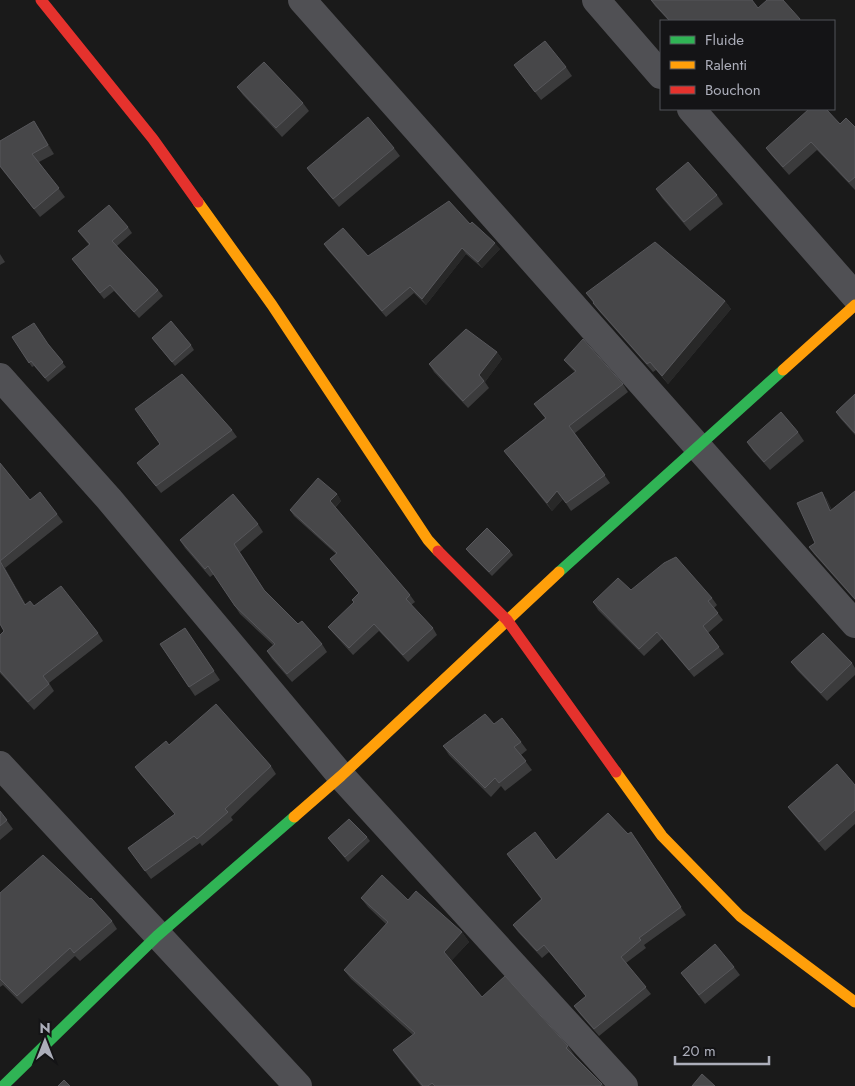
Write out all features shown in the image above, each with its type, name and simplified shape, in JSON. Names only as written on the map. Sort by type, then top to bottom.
[{"type":"street","points":[[41,0],[153,139],[260,289],[428,540],[507,620],[662,836],[740,916],[855,1002]]},
{"type":"street","points":[[302,0],[855,624]]},
{"type":"street","points":[[596,0],[660,74]]},
{"type":"street","points":[[692,110],[855,296]]},
{"type":"street","points":[[3,1086],[157,936],[341,776],[507,620],[855,305]]},
{"type":"street","points":[[0,377],[109,499],[341,776],[624,1086]]},
{"type":"street","points":[[0,765],[298,1086]]},
{"type":"building","points":[[651,0],[752,0],[758,8],[767,0],[783,0],[800,19],[799,20],[669,20]]},
{"type":"building","points":[[545,41],[566,67],[535,92],[514,65]]},
{"type":"building","points":[[264,62],[303,103],[276,128],[237,87]]},
{"type":"building","points":[[808,110],[827,110],[840,124],[846,118],[855,127],[855,177],[849,182],[811,142],[783,167],[766,148]]},
{"type":"building","points":[[368,117],[394,148],[333,199],[307,168]]},
{"type":"building","points":[[34,121],[48,145],[32,154],[59,188],[34,209],[0,166],[0,141]]},
{"type":"building","points":[[688,162],[717,195],[684,222],[656,189]]},
{"type":"building","points":[[449,201],[470,224],[472,222],[495,243],[478,262],[462,248],[422,299],[410,287],[382,311],[324,244],[343,228],[368,256]]},
{"type":"building","points":[[109,205],[128,227],[112,241],[158,290],[134,312],[110,285],[100,293],[72,259],[90,244],[78,231]]},
{"type":"building","points":[[655,242],[725,301],[662,376],[650,362],[647,364],[586,293]]},
{"type":"building","points":[[171,321],[191,345],[172,362],[152,338]]},
{"type":"building","points":[[34,323],[63,362],[45,378],[31,361],[29,363],[12,337]]},
{"type":"building","points":[[466,329],[497,352],[479,375],[484,381],[463,401],[429,364]]},
{"type":"building","points":[[583,339],[623,384],[569,426],[605,475],[566,503],[557,491],[547,503],[504,451],[546,418],[534,404],[576,371],[564,360]]},
{"type":"building","points":[[182,374],[232,430],[156,486],[137,463],[160,444],[135,409]]},
{"type":"building","points":[[855,394],[855,433],[836,412]]},
{"type":"building","points":[[781,412],[798,432],[764,462],[747,442]]},
{"type":"building","points":[[0,463],[30,500],[40,492],[57,514],[0,561]]},
{"type":"building","points":[[318,478],[337,494],[330,501],[410,595],[406,599],[433,628],[403,655],[374,624],[349,648],[328,627],[354,602],[352,600],[359,593],[330,559],[337,553],[290,510]]},
{"type":"building","points":[[855,491],[855,599],[809,547],[815,543],[797,503],[822,492],[830,511]]},
{"type":"building","points":[[233,494],[258,524],[234,544],[264,590],[298,624],[302,621],[322,644],[287,674],[267,651],[275,644],[235,606],[208,566],[205,569],[180,540]]},
{"type":"building","points":[[487,528],[510,551],[489,572],[466,549]]},
{"type":"building","points":[[676,557],[712,598],[708,601],[718,613],[703,626],[719,647],[689,670],[657,632],[639,649],[593,602],[618,578],[631,590],[664,563]]},
{"type":"building","points":[[0,561],[25,605],[30,601],[34,606],[61,586],[98,633],[43,676],[49,684],[28,702],[0,671],[0,635],[4,631],[0,624]]},
{"type":"building","points":[[185,628],[214,671],[189,687],[160,644]]},
{"type":"building","points":[[823,633],[852,663],[821,693],[791,662]]},
{"type":"building","points":[[216,704],[271,766],[225,809],[228,812],[197,839],[194,836],[145,871],[128,848],[175,814],[135,767],[166,741],[169,745]]},
{"type":"building","points":[[485,714],[494,724],[502,718],[521,742],[514,747],[526,761],[499,783],[495,778],[485,788],[443,746]]},
{"type":"building","points":[[837,764],[855,785],[855,810],[819,842],[788,807]]},
{"type":"building","points":[[0,811],[7,820],[0,826]]},
{"type":"building","points":[[608,813],[628,834],[631,832],[681,907],[639,938],[641,940],[621,957],[646,987],[594,1029],[574,1006],[586,996],[544,945],[537,951],[513,925],[542,899],[507,854],[535,832],[556,860]]},
{"type":"building","points":[[349,819],[367,837],[345,857],[328,838]]},
{"type":"building","points":[[43,855],[91,898],[112,921],[74,953],[70,948],[17,996],[0,979],[0,893]]},
{"type":"building","points":[[382,875],[408,900],[416,891],[462,932],[444,952],[482,997],[505,976],[568,1046],[566,1048],[602,1084],[600,1086],[435,1086],[432,1083],[428,1086],[423,1086],[393,1050],[415,1033],[344,970],[388,922],[361,898]]},
{"type":"building","points":[[715,944],[734,967],[699,995],[681,973]]},
{"type":"building","points":[[702,1074],[715,1086],[692,1086]]},
{"type":"building","points":[[64,1080],[70,1086],[58,1086]]},
{"type":"traffic: fast","points":[[559,572],[783,370]]},
{"type":"traffic: fast","points":[[3,1086],[157,936],[294,817]]},
{"type":"traffic: slow","points":[[198,202],[272,305],[428,540],[438,551]]},
{"type":"traffic: slow","points":[[783,370],[855,305]]},
{"type":"traffic: slow","points":[[294,817],[341,776],[559,572]]},
{"type":"traffic: slow","points":[[616,772],[662,836],[740,916],[855,1002]]},
{"type":"traffic: jam","points":[[41,0],[153,139],[198,202]]},
{"type":"traffic: jam","points":[[438,551],[507,620],[616,772]]}]
